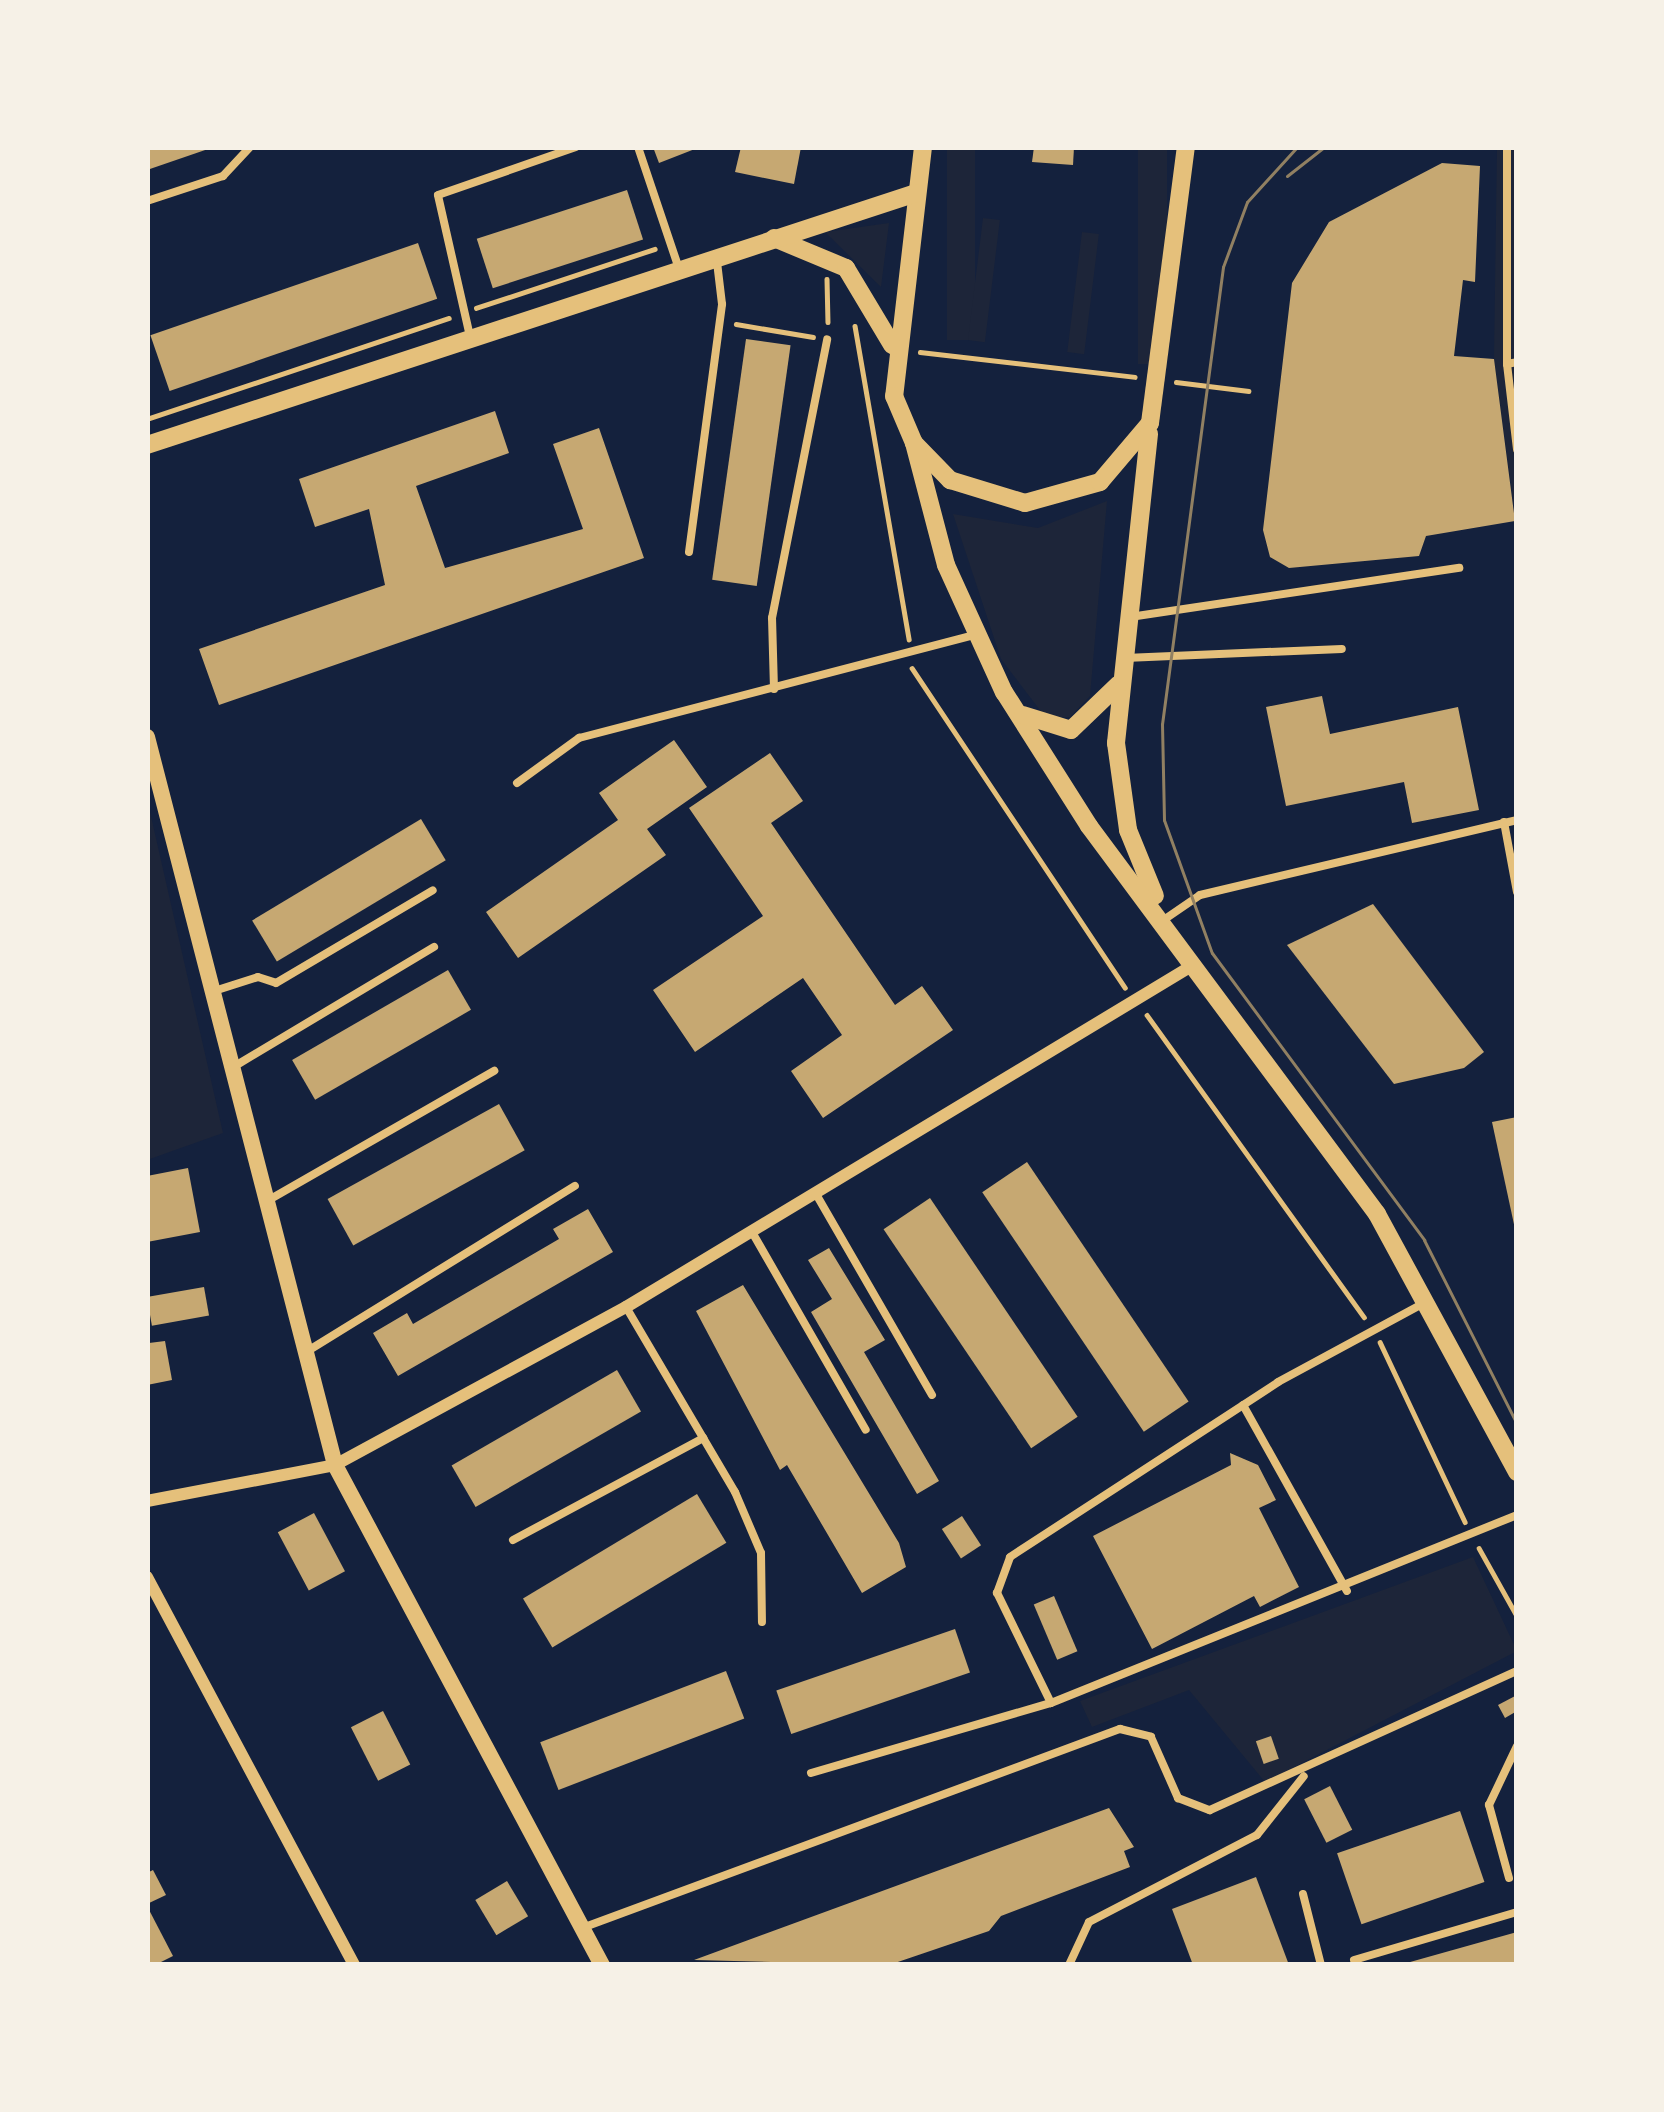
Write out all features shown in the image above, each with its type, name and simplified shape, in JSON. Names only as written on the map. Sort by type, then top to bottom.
[{"type":"main road","points":[[923,147],[893,349],[894,396],[914,442],[975,634],[1004,692],[1089,826],[1165,919],[1431,1299],[1517,1472]]},
{"type":"main road","points":[[1165,919],[1118,782],[1121,680],[1186,147]]},
{"type":"main road","points":[[147,445],[467,322],[774,238],[916,193]]},
{"type":"main road","points":[[774,238],[846,268],[893,349]]},
{"type":"main road","points":[[914,442],[974,492],[1051,501],[1110,474],[1150,423]]},
{"type":"main road","points":[[1004,692],[1028,720],[1061,732],[1090,720],[1121,680]]},
{"type":"street","points":[[147,737],[153,787],[299,1356],[335,1466],[602,1965]]},
{"type":"street","points":[[147,1501],[335,1466],[626,1307],[1195,964]]},
{"type":"street","points":[[147,1577],[354,1965]]},
{"type":"lane","points":[[147,201],[223,176],[250,147]]},
{"type":"lane","points":[[467,322],[438,195],[576,147]]},
{"type":"lane","points":[[638,147],[677,263]]},
{"type":"lane","points":[[1507,147],[1517,449]]},
{"type":"lane","points":[[689,552],[719,322],[716,253]]},
{"type":"lane","points":[[774,689],[772,618],[827,339]]},
{"type":"lane","points":[[1129,617],[1459,568]]},
{"type":"lane","points":[[517,783],[579,738],[975,634]]},
{"type":"lane","points":[[1124,658],[1342,650]]},
{"type":"lane","points":[[1165,919],[1185,900],[1372,863],[1410,838],[1517,820]]},
{"type":"lane","points":[[1504,822],[1517,892]]},
{"type":"lane","points":[[209,993],[258,977],[276,983],[433,890]]},
{"type":"lane","points":[[228,1070],[434,947]]},
{"type":"lane","points":[[263,1203],[494,1070]]},
{"type":"lane","points":[[299,1356],[575,1186]]},
{"type":"lane","points":[[816,1194],[932,1395]]},
{"type":"lane","points":[[752,1232],[866,1430]]},
{"type":"lane","points":[[1051,1703],[997,1593],[998,1572],[1244,1405],[1431,1299]]},
{"type":"lane","points":[[626,1307],[703,1438],[761,1553],[762,1622]]},
{"type":"lane","points":[[1244,1405],[1347,1592]]},
{"type":"lane","points":[[512,1540],[703,1438]]},
{"type":"lane","points":[[811,1773],[1051,1703],[1347,1592],[1469,1532],[1517,1515]]},
{"type":"lane","points":[[582,1928],[1120,1729],[1151,1737],[1178,1798],[1197,1811],[1305,1774],[1517,1670]]},
{"type":"lane","points":[[1509,1878],[1489,1805],[1517,1746]]},
{"type":"lane","points":[[1069,1965],[1090,1922],[1257,1835],[1305,1774]]},
{"type":"lane","points":[[1304,1894],[1321,1965]]},
{"type":"lane","points":[[1354,1960],[1517,1912]]},
{"type":"path","points":[[147,418],[467,322],[670,244]]},
{"type":"path","points":[[811,272],[827,277],[842,290]]},
{"type":"path","points":[[719,322],[827,339],[827,277]]},
{"type":"path","points":[[858,303],[854,344],[893,502],[910,654],[989,800],[1375,1331],[1469,1532],[1517,1616]]},
{"type":"path","points":[[854,344],[1247,391]]},
{"type":"shaded area","points":[[947,147],[975,147],[975,340],[947,340]]},
{"type":"shaded area","points":[[1138,147],[1167,147],[1167,364],[1138,364]]},
{"type":"shaded area","points":[[1497,147],[1517,147],[1517,530],[1494,359]]},
{"type":"shaded area","points":[[983,218],[1000,220],[985,342],[968,340]]},
{"type":"shaded area","points":[[889,223],[881,287],[825,232]]},
{"type":"shaded area","points":[[1082,232],[1099,234],[1084,354],[1067,352]]},
{"type":"shaded area","points":[[1107,501],[1090,696],[1070,717],[1046,718],[1001,659],[953,514],[1038,528]]},
{"type":"shaded area","points":[[147,813],[223,1133],[147,1160]]},
{"type":"shaded area","points":[[1473,1557],[1517,1651],[1265,1782],[1189,1690],[1092,1727],[1080,1701]]},
{"type":"building","points":[[147,147],[211,147],[211,148],[147,170]]},
{"type":"building","points":[[653,147],[700,147],[659,163]]},
{"type":"building","points":[[741,147],[801,147],[794,184],[735,172]]},
{"type":"building","points":[[1034,147],[1074,147],[1073,165],[1032,162]]},
{"type":"building","points":[[1442,163],[1480,166],[1475,282],[1463,280],[1454,356],[1494,359],[1515,521],[1426,536],[1419,556],[1289,568],[1270,557],[1263,530],[1292,283],[1329,222]]},
{"type":"building","points":[[627,190],[643,239],[493,288],[477,239]]},
{"type":"building","points":[[418,243],[437,299],[170,391],[150,335]]},
{"type":"building","points":[[746,339],[791,345],[757,586],[712,580]]},
{"type":"building","points":[[495,411],[509,453],[416,486],[445,568],[583,529],[553,444],[599,428],[644,558],[219,705],[199,649],[385,585],[369,509],[315,527],[299,479]]},
{"type":"building","points":[[1322,696],[1330,734],[1458,707],[1479,810],[1412,823],[1404,782],[1286,806],[1266,707]]},
{"type":"building","points":[[674,740],[707,787],[647,829],[666,855],[518,958],[486,912],[618,820],[599,793]]},
{"type":"building","points":[[770,753],[803,801],[771,823],[895,1005],[922,986],[953,1030],[823,1118],[791,1071],[842,1035],[803,978],[695,1052],[653,990],[763,916],[689,808]]},
{"type":"building","points":[[421,819],[446,860],[277,962],[252,920]]},
{"type":"building","points":[[1373,904],[1484,1052],[1464,1068],[1394,1084],[1287,945]]},
{"type":"building","points":[[448,970],[471,1010],[315,1100],[292,1060]]},
{"type":"building","points":[[499,1104],[525,1150],[353,1245],[328,1199]]},
{"type":"building","points":[[1517,1117],[1517,1229],[1515,1229],[1492,1122]]},
{"type":"building","points":[[1027,1162],[1189,1402],[1144,1432],[982,1192]]},
{"type":"building","points":[[188,1168],[200,1232],[147,1242],[147,1176]]},
{"type":"building","points":[[930,1198],[1078,1417],[1031,1448],[884,1229]]},
{"type":"building","points":[[588,1209],[613,1252],[398,1376],[373,1333],[407,1313],[413,1324],[559,1239],[553,1229]]},
{"type":"building","points":[[829,1248],[885,1340],[864,1352],[939,1481],[917,1494],[811,1312],[832,1299],[808,1260]]},
{"type":"building","points":[[743,1285],[899,1543],[906,1567],[862,1593],[787,1465],[780,1470],[696,1311]]},
{"type":"building","points":[[204,1287],[209,1316],[152,1326],[147,1297]]},
{"type":"building","points":[[165,1341],[172,1380],[147,1385],[149,1343]]},
{"type":"building","points":[[617,1370],[641,1412],[476,1507],[452,1466]]},
{"type":"building","points":[[1230,1453],[1258,1465],[1276,1500],[1259,1508],[1299,1587],[1260,1607],[1254,1596],[1152,1649],[1093,1536],[1231,1465]]},
{"type":"building","points":[[697,1494],[726,1543],[552,1647],[523,1599]]},
{"type":"building","points":[[314,1513],[345,1571],[309,1591],[278,1532]]},
{"type":"building","points":[[962,1516],[981,1545],[961,1558],[942,1529]]},
{"type":"building","points":[[1054,1596],[1077,1651],[1057,1660],[1034,1605]]},
{"type":"building","points":[[955,1629],[970,1672],[791,1734],[776,1691]]},
{"type":"building","points":[[726,1671],[744,1719],[558,1790],[540,1742]]},
{"type":"building","points":[[1517,1695],[1517,1711],[1505,1718],[1498,1705]]},
{"type":"building","points":[[383,1711],[410,1764],[378,1781],[351,1727]]},
{"type":"building","points":[[1271,1736],[1279,1759],[1264,1764],[1256,1741]]},
{"type":"building","points":[[1330,1786],[1352,1830],[1326,1843],[1304,1799]]},
{"type":"building","points":[[1109,1808],[1134,1847],[1124,1851],[1130,1867],[1001,1916],[989,1931],[889,1965],[694,1960]]},
{"type":"building","points":[[1460,1811],[1484,1882],[1362,1924],[1337,1853]]},
{"type":"building","points":[[153,1870],[166,1895],[147,1904],[147,1873]]},
{"type":"building","points":[[1256,1877],[1289,1965],[1193,1965],[1172,1909]]},
{"type":"building","points":[[507,1881],[528,1916],[496,1935],[475,1900]]},
{"type":"building","points":[[147,1906],[173,1956],[155,1965],[147,1965]]},
{"type":"building","points":[[1517,1932],[1517,1965],[1403,1965],[1403,1964]]},
{"type":"tram line","points":[[1297,147],[1247,202],[1223,267],[1162,724],[1164,820],[1212,953],[1424,1240],[1517,1424]]},
{"type":"tram line","points":[[1287,176],[1324,147]]}]
